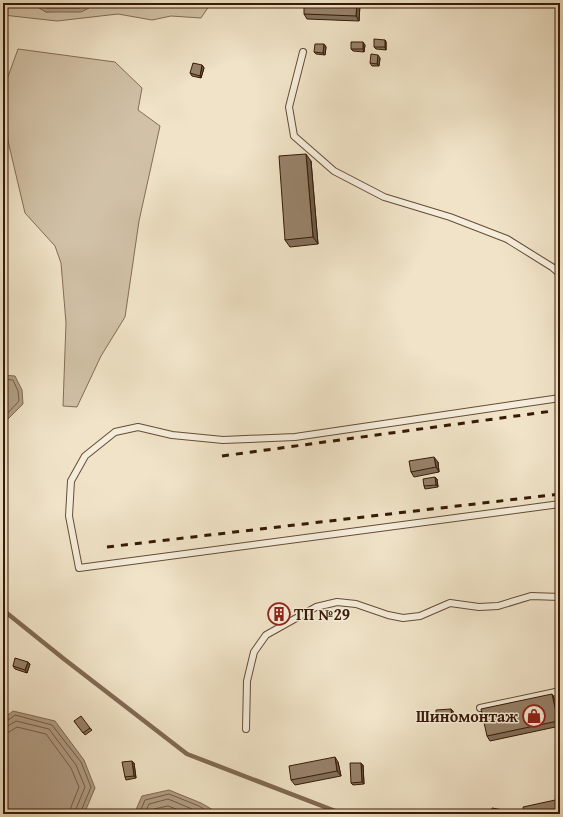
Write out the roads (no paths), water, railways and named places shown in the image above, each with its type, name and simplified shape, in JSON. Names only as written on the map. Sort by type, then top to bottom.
[{"type":"lane","points":[[303,52],[289,107],[294,136],[334,172],[384,197],[450,217],[507,239],[552,267],[560,274]]},
{"type":"lane","points":[[560,398],[295,437],[223,440],[172,435],[138,427],[115,432],[85,456],[71,482],[69,516],[79,568],[560,504]]},
{"type":"lane","points":[[246,728],[247,681],[254,652],[266,635],[316,607],[337,602],[344,602],[356,604],[388,615],[403,618],[420,616],[450,603],[479,607],[498,606],[531,596],[560,597]]},
{"type":"lane","points":[[480,708],[560,691]]},
{"type":"water","points":[[31,3],[88,3],[89,8],[81,12],[46,12]]},
{"type":"water","points":[[3,375],[15,376],[22,390],[23,404],[6,421],[3,421]]},
{"type":"water","points":[[13,711],[55,721],[84,760],[95,788],[84,814],[3,814],[3,719]]},
{"type":"water","points":[[169,790],[201,803],[220,814],[134,814],[142,796]]},
{"type":"waterway","points":[[3,610],[187,754],[343,814]]},
{"type":"railway","points":[[222,456],[560,410]]},
{"type":"railway","points":[[107,547],[560,494]]},
{"type":"place","name":"ТП №29","points":[[279,614]]},
{"type":"place","name":"Шиномонтаж","points":[[534,716]]}]
